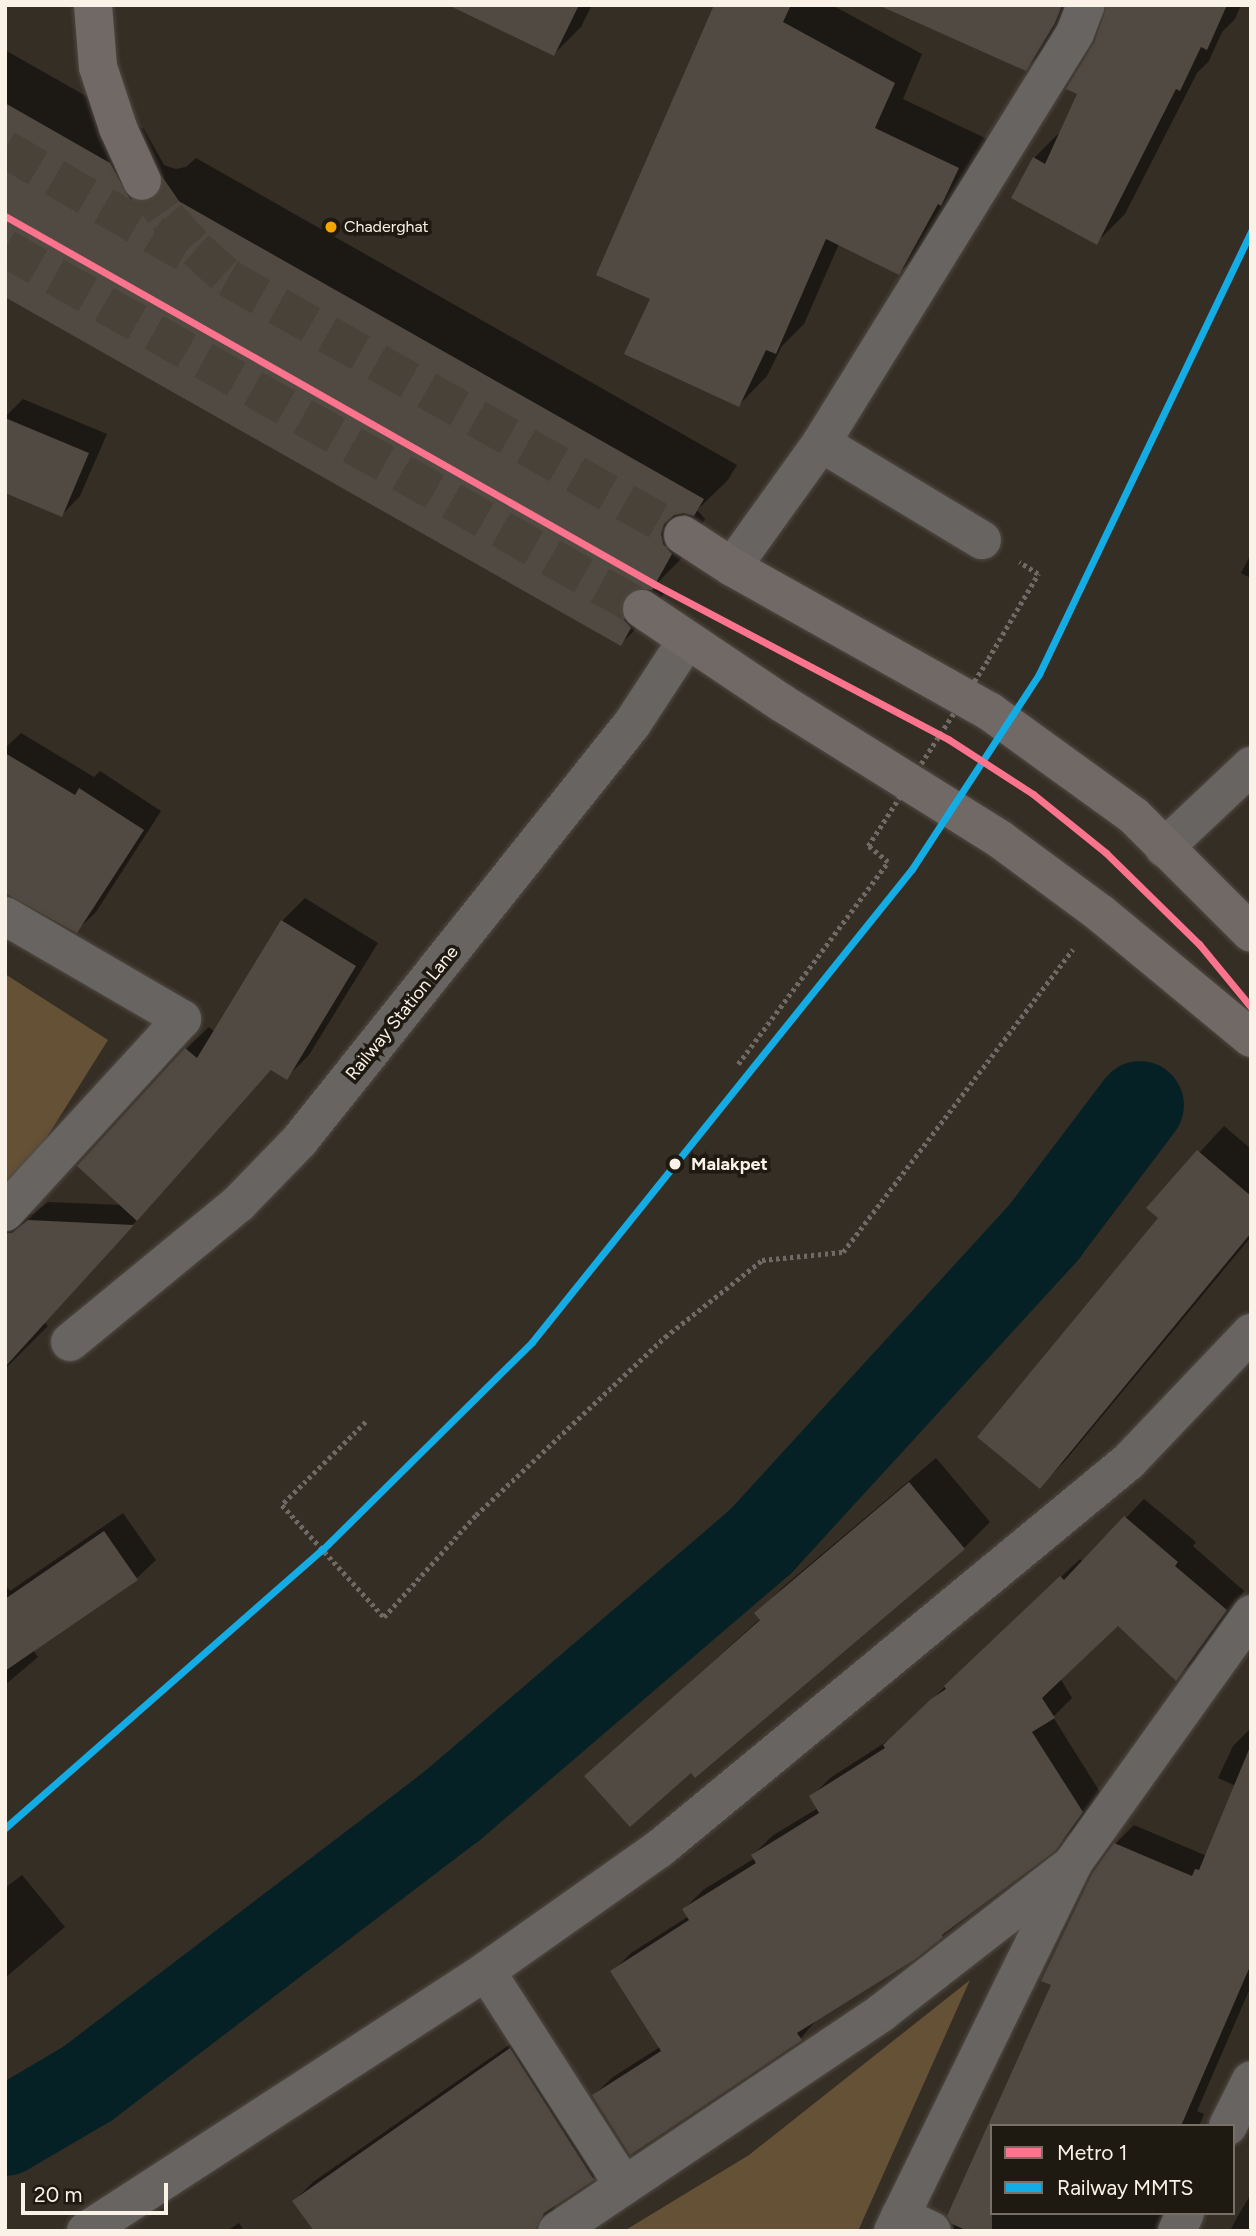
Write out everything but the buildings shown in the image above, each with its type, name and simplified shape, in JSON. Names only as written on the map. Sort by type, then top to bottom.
[{"type":"highway","points":[[93,5],[98,67],[118,128],[142,181]]},
{"type":"highway","points":[[683,535],[732,567],[989,710],[1134,816],[1251,933]]},
{"type":"highway","points":[[642,609],[1001,840],[1100,913],[1251,1038]]},
{"type":"street","points":[[732,567],[821,443],[1075,33],[1086,5]]},
{"type":"street","points":[[821,443],[982,540]]},
{"type":"street","name":"Railway Station Lane","points":[[70,1342],[239,1203],[300,1140],[632,724],[687,640]]},
{"type":"street","points":[[1164,848],[1251,766]]},
{"type":"street","points":[[5,916],[182,1019],[5,1212]]},
{"type":"street","points":[[86,2231],[486,1971],[659,1849],[1129,1461],[1251,1333]]},
{"type":"street","points":[[908,2226],[1073,1863],[1251,1614]]},
{"type":"street","points":[[557,2231],[881,2013],[1073,1863]]},
{"type":"street","points":[[486,1971],[624,2186]]},
{"type":"street","points":[[1229,2124],[1251,2080]]},
{"type":"street","points":[[1177,2231],[1184,2215]]},
{"type":"path","points":[[738,1064],[888,862],[868,846],[988,660],[1038,574],[982,540]]},
{"type":"path","points":[[366,1422],[282,1505],[384,1617],[476,1515],[665,1337],[762,1260],[843,1252],[1100,913]]},
{"type":"shaded area","points":[[5,974],[108,1040],[5,1204]]},
{"type":"shaded area","points":[[970,1980],[858,2231],[624,2231],[749,2155]]},
{"type":"waterway","points":[[5,2132],[87,2084],[452,1806],[762,1540],[1044,1232],[1140,1105]]},
{"type":"tunnel","points":[[5,149],[185,253]]},
{"type":"tunnel","points":[[142,181],[167,217],[196,249],[228,278],[683,535]]},
{"type":"tunnel","points":[[5,248],[642,609]]},
{"type":"metro line","name":"1","points":[[5,216],[656,585],[948,739],[1033,794],[1106,853],[1199,944],[1251,1007]]},
{"type":"rail line","name":"MMTS","points":[[5,1828],[323,1549],[532,1342],[912,869],[1039,674],[1251,231]]},
{"type":"place","name":"Chaderghat","points":[[331,227]]},
{"type":"place","name":"Malakpet","points":[[675,1164]]}]
